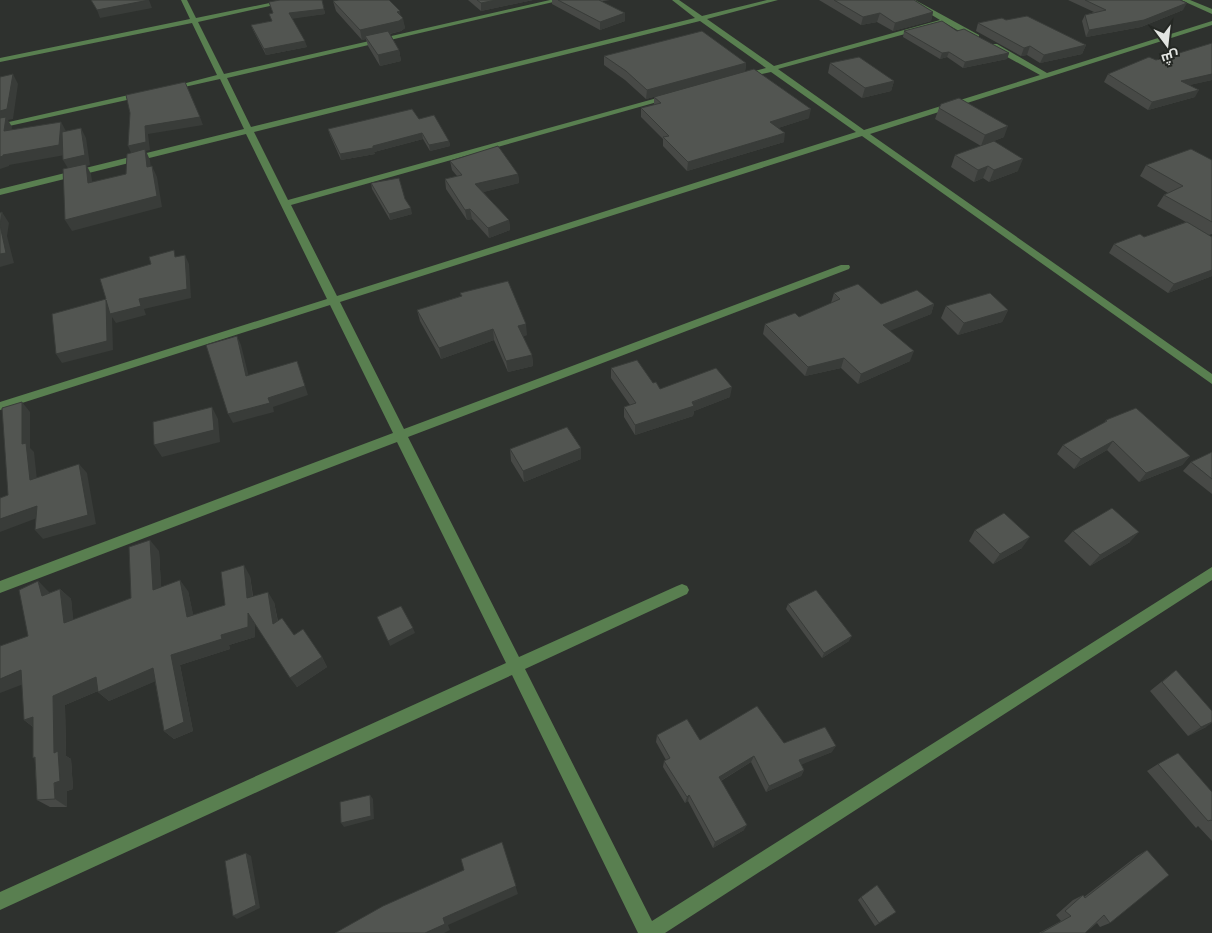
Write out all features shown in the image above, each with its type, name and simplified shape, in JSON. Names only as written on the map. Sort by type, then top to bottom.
[{"type":"street","points":[[184,0],[649,933],[1212,573]]},
{"type":"street","points":[[0,60],[294,0]]},
{"type":"street","points":[[164,90],[559,0]]},
{"type":"street","points":[[675,0],[1212,380]]},
{"type":"street","points":[[0,192],[775,0]]},
{"type":"street","points":[[910,0],[980,39]]},
{"type":"street","points":[[1184,0],[1212,12]]},
{"type":"street","points":[[735,79],[947,20]]},
{"type":"street","points":[[0,406],[1212,23]]},
{"type":"street","points":[[988,43],[1046,75]]},
{"type":"street","points":[[0,126],[154,92]]},
{"type":"street","points":[[285,204],[678,95]]},
{"type":"street","points":[[0,587],[845,267]]},
{"type":"street","points":[[0,901],[682,590]]},
{"type":"building","points":[[91,0],[149,0],[97,10]]},
{"type":"building","points":[[280,0],[322,0],[324,9],[289,13],[305,41],[264,49],[251,25],[272,21],[269,14],[273,13],[269,2]]},
{"type":"building","points":[[389,0],[400,11],[397,12],[403,18],[399,21],[360,30],[333,1]]},
{"type":"building","points":[[477,0],[496,0],[481,3]]},
{"type":"building","points":[[558,0],[599,0],[625,13],[600,22]]},
{"type":"building","points":[[834,0],[914,0],[933,12],[895,23],[880,13],[863,17]]},
{"type":"building","points":[[1085,0],[1180,0],[1187,3],[1144,20],[1089,30],[1085,15],[1106,10]]},
{"type":"building","points":[[1027,16],[1086,45],[1044,55],[1030,46],[1024,48],[978,23],[1002,18],[1006,20]]},
{"type":"building","points":[[942,21],[957,31],[964,29],[1009,53],[965,62],[949,52],[942,53],[904,31]]},
{"type":"building","points":[[388,31],[399,50],[378,55],[365,36]]},
{"type":"building","points":[[702,31],[746,63],[647,90],[626,71],[604,56]]},
{"type":"building","points":[[1212,43],[1212,74],[1181,81],[1199,90],[1152,102],[1108,74],[1149,57],[1156,60]]},
{"type":"building","points":[[859,57],[894,81],[865,88],[830,63]]},
{"type":"building","points":[[754,69],[811,109],[770,122],[785,133],[688,162],[663,137],[669,136],[641,108],[661,103],[654,97]]},
{"type":"building","points":[[13,74],[7,109],[0,111],[0,77]]},
{"type":"building","points":[[185,82],[200,117],[145,126],[146,142],[128,146],[130,113],[126,95]]},
{"type":"building","points":[[959,98],[1008,126],[985,135],[939,108],[941,104]]},
{"type":"building","points":[[412,109],[419,119],[434,115],[449,141],[429,145],[422,133],[373,146],[373,148],[340,154],[328,129]]},
{"type":"building","points":[[6,117],[4,131],[61,122],[59,145],[0,157],[0,118]]},
{"type":"building","points":[[81,128],[85,155],[63,160],[62,132]]},
{"type":"building","points":[[994,141],[1023,159],[994,170],[988,166],[978,170],[955,155]]},
{"type":"building","points":[[498,146],[518,174],[475,184],[509,220],[488,228],[470,209],[465,210],[445,179],[462,175],[450,161]]},
{"type":"building","points":[[145,149],[147,167],[152,166],[157,196],[65,220],[63,169],[86,164],[88,183],[126,174],[127,154]]},
{"type":"building","points":[[1191,149],[1212,160],[1212,222],[1164,195],[1183,186],[1146,165]]},
{"type":"building","points":[[399,178],[405,199],[411,208],[389,214],[371,183]]},
{"type":"building","points":[[1187,222],[1212,237],[1212,270],[1174,284],[1114,244],[1140,234],[1144,237]]},
{"type":"building","points":[[0,225],[6,253],[0,254]]},
{"type":"building","points":[[174,250],[175,257],[185,255],[187,289],[139,299],[141,306],[110,314],[106,300],[107,341],[56,354],[52,314],[106,299],[100,279],[151,264],[149,257]]},
{"type":"building","points":[[508,281],[526,324],[518,326],[532,355],[506,361],[493,329],[439,348],[417,310],[462,296],[460,293]]},
{"type":"building","points":[[858,284],[881,304],[917,290],[934,304],[883,325],[914,351],[861,374],[844,358],[808,367],[765,324],[795,313],[799,317],[840,299],[834,293]]},
{"type":"building","points":[[990,293],[1008,310],[964,323],[946,306]]},
{"type":"building","points":[[237,336],[246,376],[297,361],[305,386],[268,398],[270,403],[228,414],[206,345]]},
{"type":"building","points":[[637,360],[653,383],[656,382],[660,389],[716,368],[732,387],[692,402],[694,406],[635,425],[624,407],[636,403],[611,368]]},
{"type":"building","points":[[22,402],[22,444],[26,443],[30,480],[79,464],[88,515],[35,530],[37,506],[0,519],[0,498],[8,495],[2,408]]},
{"type":"building","points":[[212,407],[214,430],[154,445],[153,422]]},
{"type":"building","points":[[1136,408],[1190,456],[1146,473],[1113,441],[1081,459],[1063,445],[1106,420]]},
{"type":"building","points":[[567,427],[581,448],[523,471],[510,449]]},
{"type":"building","points":[[1212,452],[1212,479],[1191,462]]},
{"type":"building","points":[[1112,508],[1139,532],[1100,555],[1073,531]]},
{"type":"building","points":[[1004,513],[1030,537],[1000,554],[975,530]]},
{"type":"building","points":[[150,540],[153,590],[180,580],[187,617],[225,605],[221,572],[244,565],[247,598],[268,592],[273,624],[282,618],[294,635],[303,629],[322,657],[290,678],[248,613],[248,627],[221,635],[222,639],[171,655],[184,722],[164,731],[153,668],[98,692],[96,677],[53,696],[54,753],[58,751],[60,781],[54,783],[55,799],[37,800],[35,757],[33,758],[33,717],[24,720],[21,670],[0,679],[0,646],[28,636],[19,590],[38,581],[42,596],[60,589],[64,623],[131,598],[129,547]]},
{"type":"building","points":[[816,590],[852,636],[824,653],[788,604]]},
{"type":"building","points":[[401,606],[413,628],[388,641],[377,617]]},
{"type":"building","points":[[1176,670],[1212,711],[1212,722],[1201,727],[1162,682]]},
{"type":"building","points":[[757,706],[784,743],[825,727],[836,746],[799,760],[804,770],[769,786],[754,756],[719,777],[747,825],[715,842],[689,795],[687,797],[664,761],[670,758],[657,735],[687,719],[700,740]]},
{"type":"building","points":[[1178,753],[1212,792],[1212,821],[1208,821],[1158,764]]},
{"type":"building","points":[[370,795],[371,816],[341,823],[340,802]]},
{"type":"building","points":[[502,842],[516,886],[443,918],[445,924],[425,933],[335,933],[383,906],[464,870],[461,859]]},
{"type":"building","points":[[1147,850],[1169,875],[1110,923],[1104,915],[1085,933],[1041,933],[1071,916],[1065,911],[1083,895],[1085,898]]},
{"type":"building","points":[[246,853],[256,905],[233,916],[225,861]]},
{"type":"building","points":[[877,885],[896,912],[879,923],[861,897]]}]
